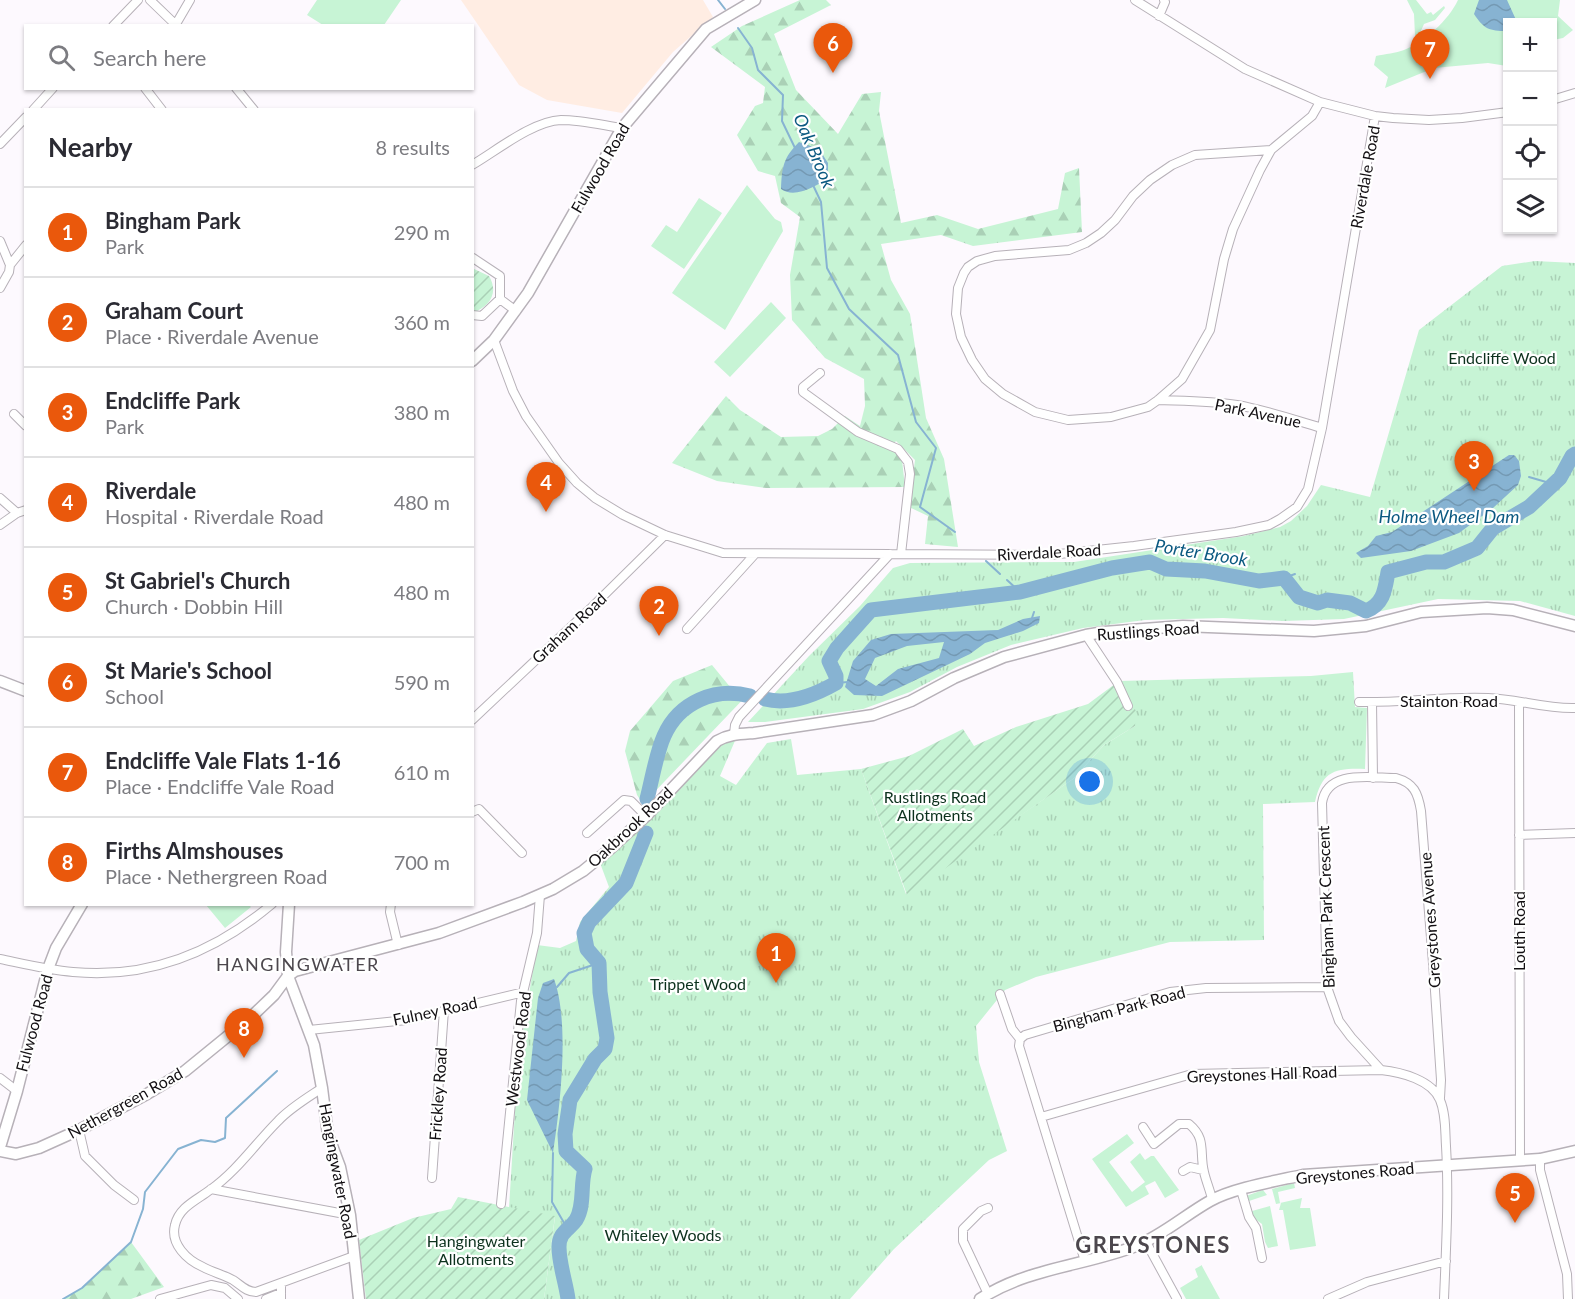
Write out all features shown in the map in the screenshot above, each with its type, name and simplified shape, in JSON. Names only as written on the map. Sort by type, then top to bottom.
[{"type":"street","points":[[115,24],[138,0]]},
{"type":"street","points":[[150,0],[176,24]]},
{"type":"street","points":[[178,24],[190,0]]},
{"type":"street","name":"Fulwood Road","points":[[474,359],[494,340],[516,311],[622,128],[706,29],[755,0]]},
{"type":"street","points":[[1135,0],[1245,69],[1320,102],[1375,116],[1429,120],[1503,113]]},
{"type":"street","points":[[1160,15],[1164,0]]},
{"type":"street","points":[[35,108],[51,90]]},
{"type":"street","points":[[147,90],[161,108]]},
{"type":"street","points":[[238,90],[252,108]]},
{"type":"street","points":[[1557,98],[1575,93]]},
{"type":"street","points":[[1271,150],[1195,155],[1172,165],[1150,180],[1133,196],[1115,220],[1101,233],[1069,250],[995,256],[977,261],[964,273],[958,288],[956,314],[972,360],[985,379],[1004,394],[1035,412],[1068,420],[1111,417],[1148,407],[1158,400],[1182,379],[1210,330],[1224,259],[1233,229],[1260,170],[1271,150],[1312,116],[1320,102]]},
{"type":"street","name":"Riverdale Road","points":[[494,340],[513,392],[526,416],[560,464],[595,498],[623,515],[665,535],[723,553],[1050,555],[1164,542],[1269,525],[1297,507],[1305,496],[1322,428],[1375,116]]},
{"type":"street","points":[[0,144],[24,119]]},
{"type":"street","points":[[474,164],[535,128],[552,122],[583,122],[622,128]]},
{"type":"street","points":[[0,241],[10,265]]},
{"type":"street","points":[[0,288],[9,272],[10,265],[24,247]]},
{"type":"street","points":[[474,259],[500,276],[500,299],[482,316],[474,315]]},
{"type":"street","points":[[500,299],[516,311]]},
{"type":"street","points":[[820,373],[803,387],[803,392],[858,432],[898,448],[908,462],[910,474],[901,554]]},
{"type":"street","name":"Park Avenue","points":[[1158,400],[1237,405],[1322,428]]},
{"type":"street","points":[[14,414],[24,424]]},
{"type":"street","points":[[0,498],[21,512],[0,525]]},
{"type":"street","name":"Graham Road","points":[[474,718],[596,604],[665,535]]},
{"type":"street","points":[[687,629],[755,554]]},
{"type":"street","points":[[734,734],[739,717],[890,554]]},
{"type":"street","name":"Rustlings Road","points":[[734,734],[873,715],[911,702],[954,678],[1004,657],[1086,635],[1183,626],[1314,631],[1366,626],[1421,612],[1476,608],[1513,610],[1575,626]]},
{"type":"street","points":[[1086,635],[1117,682],[1128,706]]},
{"type":"street","points":[[0,681],[24,690]]},
{"type":"street","name":"Stainton Road","points":[[1359,702],[1457,697],[1492,698],[1544,707],[1575,708]]},
{"type":"street","points":[[1372,702],[1373,778]]},
{"type":"street","name":"Louth Road","points":[[1519,703],[1520,1160]]},
{"type":"street","name":"Oakbrook Road","points":[[288,976],[302,968],[439,933],[540,895],[583,871],[646,816],[717,741],[734,734]]},
{"type":"street","name":"Bingham Park Crescent","points":[[1373,778],[1341,779],[1334,782],[1324,794],[1322,803],[1327,987],[1339,1021],[1381,1070]]},
{"type":"street","name":"Greystones Avenue","points":[[1373,778],[1404,780],[1413,786],[1418,794],[1434,976],[1441,1080],[1440,1098]]},
{"type":"street","points":[[587,833],[624,800],[631,801],[646,816]]},
{"type":"street","points":[[474,811],[479,809],[522,853]]},
{"type":"street","points":[[1519,835],[1575,833]]},
{"type":"street","name":"Westwood Road","points":[[501,1204],[521,1001],[537,933],[540,895]]},
{"type":"street","name":"Fulwood Road","points":[[0,1149],[48,969],[56,948],[81,906]]},
{"type":"street","points":[[0,959],[75,972],[120,972],[143,969],[207,949],[231,936],[269,906]]},
{"type":"street","name":"Hangingwater Road","points":[[290,906],[286,952],[288,976],[309,1030],[322,1088],[328,1135],[340,1167],[350,1215],[359,1299]]},
{"type":"street","points":[[391,906],[390,912],[398,945]]},
{"type":"street","name":"Nethergreen Road","points":[[0,1149],[16,1154],[33,1150],[79,1130],[147,1094],[185,1071],[261,1008],[288,976]]},
{"type":"street","name":"Bingham Park Road","points":[[1020,1039],[1025,1035],[1170,992],[1206,988],[1327,987]]},
{"type":"street","name":"Fulney Road","points":[[309,1030],[407,1020],[524,992]]},
{"type":"street","points":[[1000,994],[1012,1029],[1020,1039],[1019,1046],[1085,1261]]},
{"type":"street","name":"Frickley Road","points":[[432,1178],[444,1010]]},
{"type":"street","points":[[1381,1070],[1404,1073],[1418,1079],[1440,1098],[1444,1114],[1447,1165],[1444,1299]]},
{"type":"street","name":"Greystones Hall Road","points":[[1041,1117],[1192,1074],[1381,1070]]},
{"type":"street","points":[[0,1078],[17,1091]]},
{"type":"street","points":[[322,1088],[278,1120],[232,1171],[212,1189],[184,1208],[174,1226],[174,1235],[183,1254],[197,1265],[231,1279],[249,1292],[256,1292],[354,1256]]},
{"type":"street","points":[[1143,1128],[1154,1144],[1179,1124],[1190,1124],[1198,1131],[1202,1143],[1203,1170],[1212,1200]]},
{"type":"street","points":[[79,1130],[85,1156],[114,1185],[134,1200]]},
{"type":"street","name":"Greystones Road","points":[[984,1297],[1014,1280],[1146,1242],[1212,1200],[1241,1190],[1303,1175],[1540,1159],[1575,1151]]},
{"type":"street","points":[[1540,1159],[1540,1170],[1567,1274],[1568,1299]]},
{"type":"street","points":[[1183,1171],[1190,1167],[1203,1170]]},
{"type":"street","points":[[212,1189],[350,1215]]},
{"type":"street","points":[[1241,1190],[1249,1216],[1256,1228],[1262,1258]]},
{"type":"street","points":[[984,1297],[963,1241],[963,1229],[981,1211],[988,1208]]},
{"type":"street","points":[[1146,1242],[1177,1299]]},
{"type":"street","points":[[1328,1299],[1367,1282],[1446,1261]]},
{"type":"street","points":[[266,1299],[281,1296],[281,1283]]},
{"type":"street","points":[[160,1299],[211,1286],[225,1288],[238,1299]]},
{"type":"shaded area","points":[[461,0],[703,0],[713,17],[673,52],[622,113],[547,100],[519,85]]},
{"type":"green space","points":[[317,0],[401,0],[385,24],[321,24],[307,15]]},
{"type":"green space","points":[[800,0],[826,0],[831,5],[774,34],[796,90],[838,134],[862,94],[881,92],[879,111],[901,223],[937,215],[978,229],[1058,209],[1065,173],[1079,168],[1082,232],[973,246],[941,235],[881,244],[891,280],[910,314],[926,418],[944,459],[958,547],[925,544],[928,516],[909,507],[915,460],[896,441],[891,447],[902,460],[905,487],[766,488],[717,481],[672,463],[726,396],[740,410],[781,437],[818,436],[832,429],[845,416],[860,426],[865,406],[864,379],[825,358],[792,320],[790,275],[800,217],[781,203],[775,176],[758,171],[737,135],[755,106],[763,103],[765,87],[711,47],[742,26]]},
{"type":"green space","points":[[1407,0],[1416,0],[1427,14],[1431,12],[1433,15],[1444,6],[1445,8],[1435,20],[1424,24],[1420,33],[1415,36],[1414,14]]},
{"type":"green space","points":[[1458,0],[1560,0],[1558,16],[1573,30],[1563,38],[1557,39],[1557,18],[1503,18],[1503,65],[1488,63],[1434,68],[1385,88],[1388,77],[1374,65],[1376,56],[1404,50],[1420,41],[1435,30]]},
{"type":"green space","points":[[747,185],[775,219],[781,222],[783,231],[725,330],[672,293]]},
{"type":"green space","points":[[699,198],[722,213],[684,269],[651,246],[666,225],[677,232]]},
{"type":"green space","name":"Endcliffe Wood","points":[[1535,261],[1575,263],[1575,616],[1520,601],[1438,599],[1344,619],[1145,620],[1083,628],[1011,645],[957,667],[910,692],[863,709],[765,722],[748,722],[809,656],[860,606],[893,568],[910,563],[1074,562],[1244,536],[1280,527],[1291,521],[1307,506],[1321,485],[1370,497],[1419,330],[1502,266]]},
{"type":"green space","points":[[474,269],[489,276],[493,288],[488,303],[474,312]]},
{"type":"green space","points":[[771,302],[786,318],[730,377],[714,362]]},
{"type":"green space","points":[[712,665],[731,688],[751,691],[643,804],[637,795],[625,751],[630,731],[673,681]]},
{"type":"green space","points":[[1353,672],[1355,707],[1367,708],[1365,769],[1346,769],[1331,774],[1322,784],[1315,802],[1263,804],[1264,940],[1170,942],[1036,977],[1005,990],[976,1026],[979,1062],[1007,1151],[989,1160],[894,1249],[850,1299],[544,1299],[555,1217],[509,1208],[518,1062],[537,945],[560,948],[576,941],[580,922],[609,887],[600,863],[719,742],[737,736],[720,776],[736,785],[767,743],[791,739],[797,775],[861,769],[906,894],[1073,779],[1104,745],[1135,726],[1119,681],[1311,676]]},
{"type":"green space","name":"Rustlings Road Allotments","points":[[1119,681],[1136,711],[1135,726],[1104,745],[1073,779],[907,895],[861,769],[909,756],[963,729],[974,746],[1016,727],[1088,704]]},
{"type":"green space","points":[[207,906],[251,907],[225,928]]},
{"type":"green space","points":[[1127,1134],[1134,1143],[1109,1162],[1132,1192],[1145,1182],[1130,1162],[1140,1153],[1145,1160],[1154,1156],[1179,1190],[1165,1198],[1155,1181],[1145,1186],[1149,1194],[1126,1207],[1092,1159]]},
{"type":"green space","points":[[1294,1183],[1295,1188],[1278,1192],[1280,1203],[1302,1198],[1300,1208],[1310,1208],[1316,1246],[1290,1250],[1283,1210],[1279,1210],[1281,1203],[1276,1204],[1272,1189]]},
{"type":"green space","points":[[1263,1190],[1267,1195],[1249,1201],[1252,1211],[1270,1206],[1278,1246],[1268,1248],[1262,1224],[1251,1216],[1246,1196]]},
{"type":"green space","name":"Hangingwater Allotments","points":[[458,1197],[555,1216],[544,1299],[366,1299],[359,1240],[413,1218],[451,1209]]},
{"type":"green space","points":[[131,1242],[164,1287],[131,1299],[63,1299],[82,1288]]},
{"type":"green space","points":[[1202,1265],[1220,1299],[1186,1299],[1180,1288],[1198,1277],[1195,1269]]},
{"type":"water","points":[[1479,0],[1507,0],[1515,18],[1503,18],[1503,31],[1496,30],[1481,23],[1474,14]]},
{"type":"water","points":[[799,142],[819,149],[828,163],[828,179],[805,190],[792,193],[781,189],[783,169],[787,158]]},
{"type":"water","name":"Holme Wheel Dam","points":[[1509,455],[1514,455],[1519,461],[1521,476],[1518,485],[1493,508],[1459,533],[1411,551],[1361,558],[1356,553],[1368,546],[1376,536],[1392,532]]},
{"type":"water","points":[[1040,616],[1039,623],[1023,631],[985,643],[970,654],[882,696],[854,695],[845,687],[853,661],[871,640],[891,634],[998,630],[1023,619]],"holes":[[[944,642],[939,658],[898,669],[876,686],[865,679],[875,658],[907,646]]]},
{"type":"water","points":[[554,979],[559,997],[563,1041],[561,1090],[553,1153],[527,1100],[538,998],[543,983]]},
{"type":"waterway","name":"Oak Brook","points":[[718,0],[725,9]]},
{"type":"waterway","name":"Oak Brook","points":[[738,28],[752,48],[758,70],[783,95],[782,121],[795,148]]},
{"type":"waterway","name":"Oak Brook","points":[[813,185],[821,202],[827,268],[849,309],[898,355],[916,422],[936,448],[920,507],[955,532]]},
{"type":"waterway","name":"Porter Brook","points":[[765,699],[783,701],[801,698],[836,683],[836,676],[829,661],[837,648],[871,610],[1020,592],[1112,568],[1150,562],[1166,569],[1205,571],[1259,581],[1284,578],[1299,597],[1318,603],[1327,600],[1350,603],[1366,611],[1380,600],[1388,572],[1426,562],[1444,562],[1477,548],[1493,528],[1529,507],[1560,478],[1575,454]]},
{"type":"waterway","points":[[1529,477],[1553,484]]},
{"type":"waterway","name":"Oak Brook","points":[[986,561],[1000,574]]},
{"type":"waterway","points":[[1284,578],[1295,574]]},
{"type":"waterway","name":"Oak Brook","points":[[1007,580],[1020,592]]},
{"type":"waterway","points":[[1032,618],[1034,612]]},
{"type":"waterway","points":[[836,683],[848,682]]},
{"type":"waterway","name":"Porter Brook","points":[[647,799],[661,743],[679,714],[689,706],[711,696],[724,694],[750,696]]},
{"type":"waterway","name":"Porter Brook","points":[[568,1299],[560,1260],[559,1242],[579,1214],[585,1169],[566,1151],[565,1134],[570,1100],[595,1059],[605,1049],[607,1038],[600,992],[599,963],[587,949],[584,933],[589,922],[626,883],[646,833]]},
{"type":"waterway","points":[[557,987],[569,973],[599,963]]},
{"type":"waterway","points":[[63,1299],[82,1288],[131,1242],[143,1209],[145,1192],[178,1149],[201,1140],[215,1142],[225,1138],[226,1118],[277,1071]]},
{"type":"waterway","points":[[553,1153],[552,1202],[567,1228]]},
{"type":"place","name":"St Marie's School","points":[[833,73]]},
{"type":"place","name":"Endcliffe Vale Flats 1-16","points":[[1430,79]]},
{"type":"place","name":"Endcliffe Park","points":[[1474,491]]},
{"type":"place","name":"Riverdale","points":[[546,512]]},
{"type":"place","name":"Graham Court","points":[[659,636]]},
{"type":"place","name":"Bingham Park","points":[[776,983]]},
{"type":"place","name":"Firths Almshouses","points":[[244,1058]]},
{"type":"place","name":"St Gabriel's Church","points":[[1515,1223]]},
{"type":"district","name":"HANGINGWATER","points":[[298,965]]},
{"type":"district","name":"GREYSTONES","points":[[1153,1245]]},
{"type":"park label","name":"Trippet Wood","points":[[698,984]]},
{"type":"park label","name":"Whiteley Woods","points":[[663,1235]]}]
